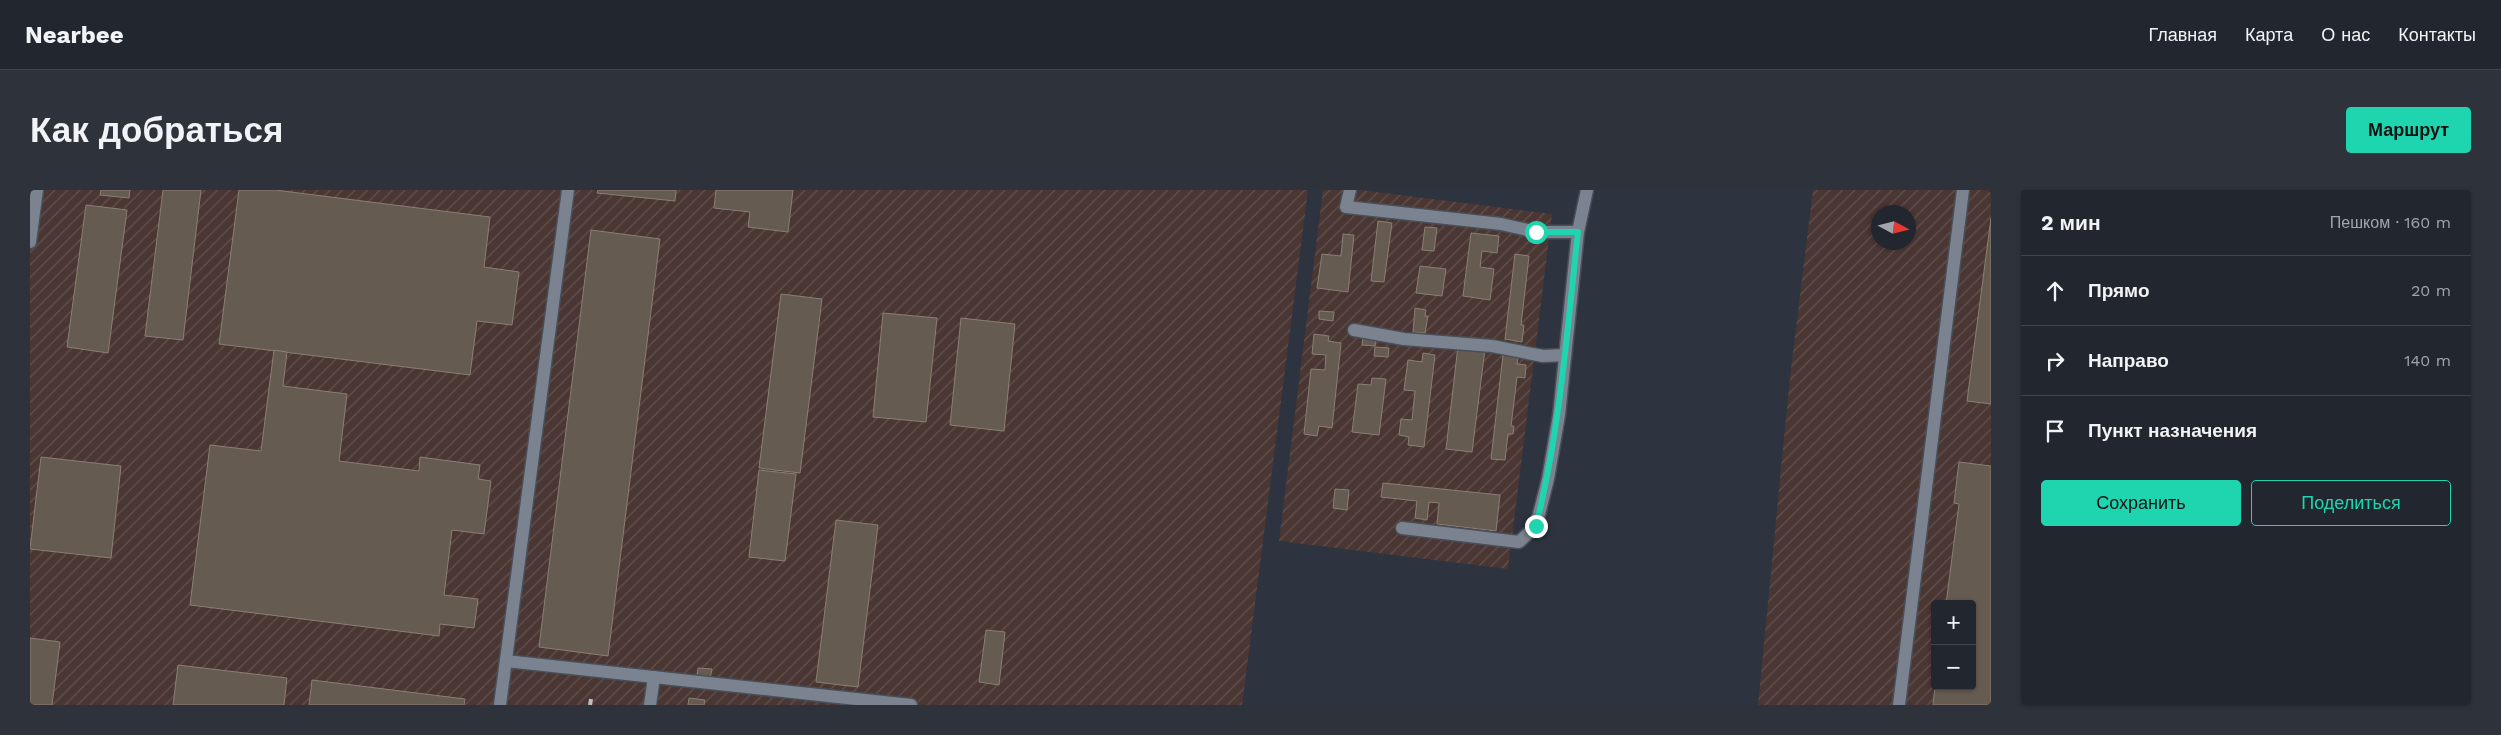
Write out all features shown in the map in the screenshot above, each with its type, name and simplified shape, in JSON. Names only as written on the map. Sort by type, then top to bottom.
[{"type":"lane","points":[[30,242],[36,190]]},
{"type":"lane","points":[[500,705],[568,190]]},
{"type":"lane","points":[[1350,190],[1346,207],[1501,224],[1536,232],[1578,232]]},
{"type":"lane","points":[[1402,528],[1519,542],[1536,526],[1548,479],[1559,415],[1578,232],[1587,190]]},
{"type":"lane","points":[[1899,705],[1963,190]]},
{"type":"lane","points":[[1354,330],[1404,339],[1492,346],[1543,356],[1565,355]]},
{"type":"lane","points":[[506,661],[911,705]]},
{"type":"lane","points":[[650,705],[654,677]]},
{"type":"shaded area","points":[[30,190],[1308,190],[1242,705],[30,705]]},
{"type":"shaded area","points":[[1323,190],[1360,190],[1552,214],[1508,569],[1279,541]]},
{"type":"shaded area","points":[[1813,190],[1991,190],[1991,705],[1758,705],[1790,377]]},
{"type":"building","points":[[101,190],[130,190],[129,198],[100,195]]},
{"type":"building","points":[[163,190],[201,190],[183,340],[145,336]]},
{"type":"building","points":[[239,190],[275,190],[490,217],[484,267],[519,272],[512,325],[477,321],[470,375],[219,344]]},
{"type":"building","points":[[598,190],[676,190],[675,201],[597,193]]},
{"type":"building","points":[[716,190],[793,190],[788,232],[748,227],[750,212],[714,208]]},
{"type":"building","points":[[86,205],[127,210],[108,353],[67,347]]},
{"type":"building","points":[[1991,218],[1991,404],[1967,401]]},
{"type":"building","points":[[1378,221],[1392,223],[1384,282],[1371,281]]},
{"type":"building","points":[[1425,227],[1437,228],[1434,251],[1422,250]]},
{"type":"building","points":[[591,230],[660,239],[608,656],[539,647]]},
{"type":"building","points":[[1471,233],[1499,236],[1497,253],[1482,251],[1480,267],[1494,269],[1490,300],[1463,296]]},
{"type":"building","points":[[1343,234],[1354,235],[1348,292],[1317,288],[1322,254],[1341,256]]},
{"type":"building","points":[[1515,254],[1529,256],[1521,325],[1524,325],[1522,342],[1505,339]]},
{"type":"building","points":[[1420,266],[1446,269],[1442,296],[1416,293]]},
{"type":"building","points":[[781,294],[822,299],[800,473],[759,468]]},
{"type":"building","points":[[1415,308],[1426,310],[1425,316],[1428,316],[1425,333],[1413,332]]},
{"type":"building","points":[[1319,311],[1334,312],[1333,321],[1319,319]]},
{"type":"building","points":[[883,313],[937,318],[926,422],[873,417]]},
{"type":"building","points":[[961,318],[1015,324],[1004,431],[950,425]]},
{"type":"building","points":[[1314,334],[1329,336],[1328,341],[1341,343],[1332,428],[1319,426],[1317,436],[1304,434],[1311,369],[1325,370],[1326,355],[1312,354]]},
{"type":"building","points":[[1363,336],[1376,337],[1375,346],[1362,345]]},
{"type":"building","points":[[1458,346],[1485,349],[1472,452],[1446,449]]},
{"type":"building","points":[[1375,347],[1389,348],[1388,357],[1374,356]]},
{"type":"building","points":[[274,350],[287,352],[283,386],[347,394],[339,461],[419,471],[420,457],[480,465],[478,479],[491,481],[484,534],[452,530],[444,595],[478,599],[474,628],[440,624],[439,636],[190,605],[210,445],[261,451]]},
{"type":"building","points":[[1423,353],[1435,355],[1424,447],[1408,445],[1409,437],[1399,435],[1401,419],[1412,420],[1415,391],[1404,390],[1408,360],[1422,362]]},
{"type":"building","points":[[1503,355],[1518,357],[1517,364],[1526,365],[1525,378],[1517,377],[1511,426],[1514,426],[1513,434],[1508,434],[1505,460],[1491,459]]},
{"type":"building","points":[[1372,378],[1386,379],[1379,435],[1352,432],[1358,384],[1371,385]]},
{"type":"building","points":[[41,457],[121,466],[111,558],[30,549]]},
{"type":"building","points":[[1959,462],[1991,466],[1991,705],[1933,705],[1935,690],[1976,690],[1976,600],[1947,600],[1959,504],[1954,503]]},
{"type":"building","points":[[759,470],[796,474],[785,561],[749,557]]},
{"type":"building","points":[[1383,483],[1500,495],[1496,531],[1437,524],[1439,503],[1429,502],[1427,520],[1415,518],[1417,501],[1381,497]]},
{"type":"building","points":[[1335,489],[1349,490],[1347,510],[1333,508]]},
{"type":"building","points":[[836,520],[878,525],[858,687],[816,682]]},
{"type":"building","points":[[986,630],[1005,632],[999,685],[979,682]]},
{"type":"building","points":[[30,638],[60,642],[52,705],[30,705]]},
{"type":"building","points":[[178,665],[287,678],[284,705],[173,705]]},
{"type":"building","points":[[698,668],[712,669],[710,679],[697,678]]},
{"type":"building","points":[[312,680],[465,699],[464,705],[309,705]]},
{"type":"building","points":[[689,698],[705,700],[704,705],[688,705]]},
{"type":"railway","points":[[590,705],[591,699]]},
{"type":"route","points":[[1536,232],[1578,232],[1559,415],[1548,479],[1536,526]]}]
